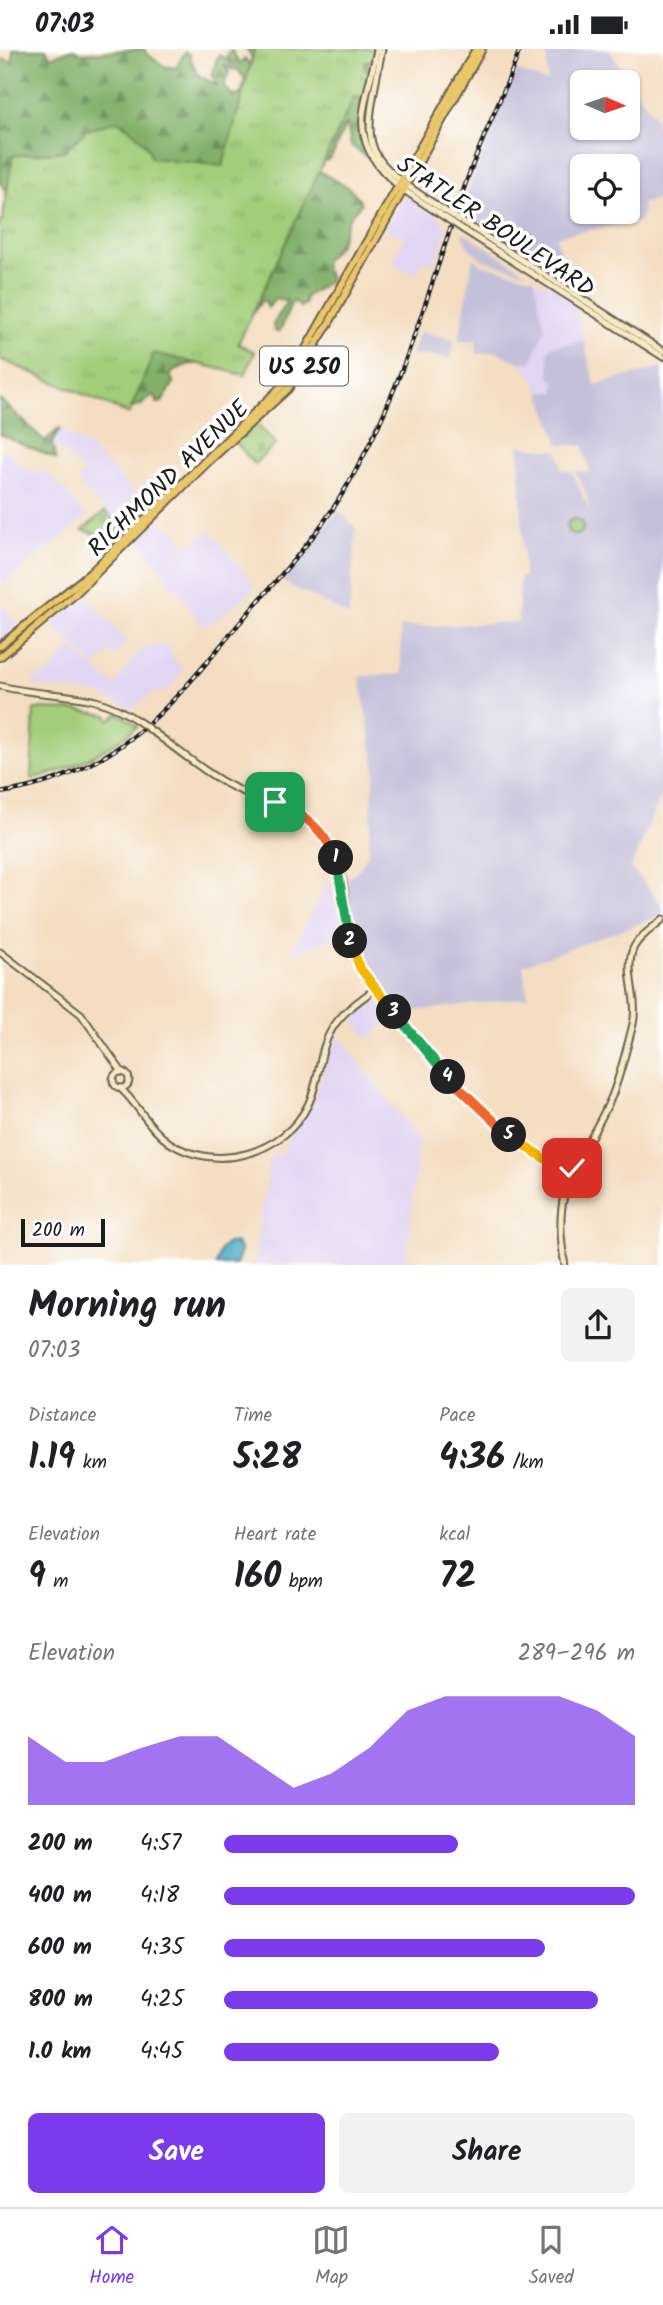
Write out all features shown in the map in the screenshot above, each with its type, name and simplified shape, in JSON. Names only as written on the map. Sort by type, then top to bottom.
[{"type":"main road","name":"RICHMOND AVENUE","points":[[0,657],[72,597],[209,461],[288,389],[476,49]]},
{"type":"main road","name":"RICHMOND AVENUE","points":[[0,646],[90,573],[198,465],[283,387],[482,49]]},
{"type":"street","name":"STATLER BOULEVARD","points":[[379,49],[364,107],[364,132],[376,164],[402,186],[663,357]]},
{"type":"street","name":"STATLER BOULEVARD","points":[[465,227],[663,351]]},
{"type":"street","points":[[0,686],[99,700],[117,707],[231,787],[286,806],[304,817],[326,839],[341,874],[350,943],[357,962],[375,989],[471,1101],[506,1132],[569,1175]]},
{"type":"street","points":[[565,1265],[560,1217],[569,1175],[610,1100],[623,1059],[635,1011],[633,950],[640,939],[663,919]]},
{"type":"street","points":[[0,952],[74,1007],[92,1028],[109,1057],[128,1076],[127,1084],[135,1105]]},
{"type":"street","points":[[109,1057],[114,1084],[121,1087],[158,1133],[175,1146],[197,1154],[232,1157],[269,1146],[294,1126],[308,1105],[333,1027],[375,989]]},
{"type":"street","points":[[114,1076],[122,1072]]},
{"type":"street","points":[[121,1087],[127,1084]]},
{"type":"shaded area","points":[[547,49],[608,49],[622,70],[570,70],[570,140],[640,140],[640,96],[654,116],[663,157],[663,199],[643,203],[640,221],[640,154],[570,154],[570,224],[624,224],[556,236],[565,271],[553,278],[459,215],[509,84],[518,71],[547,82]]},
{"type":"shaded area","points":[[410,197],[440,217],[446,229],[435,264],[421,261],[418,274],[392,265],[404,237],[385,229],[401,199]]},
{"type":"shaded area","points":[[462,233],[527,273],[483,260],[467,246]]},
{"type":"shaded area","points":[[473,257],[481,264],[534,278],[545,329],[531,362],[519,362],[497,352],[477,354],[476,340],[459,342]]},
{"type":"shaded area","points":[[566,274],[584,341],[551,346],[555,393],[540,392],[532,375],[519,362],[531,361],[545,329],[534,278],[547,286]]},
{"type":"shaded area","points":[[419,332],[454,339],[451,358],[411,355]]},
{"type":"shaded area","points":[[584,341],[595,385],[663,367],[663,792],[631,867],[663,907],[663,915],[523,965],[528,997],[399,1013],[361,964],[364,963],[350,908],[348,878],[361,867],[368,854],[375,765],[360,676],[402,674],[400,627],[518,622],[520,577],[524,577],[519,446],[558,451],[562,470],[572,471],[590,512],[585,490],[575,471],[590,472],[583,446],[559,444],[540,392],[555,392],[555,381],[550,377],[548,353],[551,346]]},
{"type":"shaded area","points":[[61,431],[89,447],[149,507],[126,531],[81,486],[77,480],[84,472],[52,443]]},
{"type":"shaded area","points":[[7,449],[27,472],[50,474],[87,516],[0,587],[0,455]]},
{"type":"shaded area","points":[[338,510],[356,528],[349,616],[282,581]]},
{"type":"shaded area","points":[[158,520],[179,536],[185,547],[210,530],[253,583],[253,591],[210,624],[201,625],[139,539]]},
{"type":"shaded area","points":[[82,592],[127,641],[115,654],[107,653],[96,667],[50,622]]},
{"type":"shaded area","points":[[0,602],[19,626],[0,640]]},
{"type":"shaded area","points":[[147,646],[171,646],[170,655],[184,670],[164,694],[156,691],[131,709],[102,695],[32,685],[33,680],[51,671],[71,648],[114,685],[139,651]]},
{"type":"shaded area","points":[[328,879],[345,934],[292,954],[291,953]]},
{"type":"shaded area","points":[[372,998],[378,1006],[382,1003],[392,1015],[369,1040],[355,1022],[354,1012]]},
{"type":"shaded area","points":[[336,1033],[419,1140],[405,1265],[254,1265],[270,1156],[285,1151],[287,1140],[311,1109]]},
{"type":"green space","points":[[13,49],[46,49],[51,57],[73,49],[81,53],[145,49],[145,52],[163,66],[176,68],[185,52],[189,54],[197,74],[216,85],[212,74],[218,55],[226,58],[234,70],[225,66],[229,72],[224,86],[234,97],[241,94],[245,79],[227,56],[231,49],[239,64],[245,59],[251,65],[251,55],[246,49],[370,49],[359,128],[364,155],[351,145],[347,124],[331,157],[327,161],[317,157],[312,166],[353,191],[361,204],[349,217],[339,245],[324,261],[325,270],[331,280],[305,297],[305,304],[300,307],[295,301],[291,304],[280,331],[275,331],[273,325],[287,301],[275,299],[268,308],[265,301],[261,301],[235,343],[245,375],[206,365],[187,365],[170,375],[174,383],[162,402],[157,403],[153,395],[141,405],[127,410],[0,354],[0,221],[3,220],[6,191],[0,183],[1,130],[4,129],[0,115],[0,62],[4,59],[13,62]]},
{"type":"green space","points":[[255,49],[375,49],[373,60],[366,61],[364,68],[370,72],[364,99],[354,97],[238,344],[255,352],[245,375],[154,353],[129,414],[0,359],[0,221],[3,220],[12,156],[64,151],[87,130],[116,121],[138,136],[147,147],[151,158],[223,166]]},
{"type":"green space","points":[[0,399],[45,441],[61,427],[52,443],[56,459],[0,434]]},
{"type":"green space","points":[[256,423],[276,444],[254,464],[235,441]]},
{"type":"green space","points":[[105,511],[125,531],[109,548],[98,535],[83,530]]},
{"type":"green space","points":[[575,519],[581,521],[581,533],[575,535],[569,533],[567,527],[569,521]]},
{"type":"green space","points":[[34,709],[76,710],[107,715],[110,720],[119,713],[138,726],[88,759],[31,780]]},
{"type":"water","points":[[236,1242],[241,1251],[236,1265],[216,1265],[220,1250],[227,1243]]},
{"type":"railway","points":[[0,793],[39,785],[74,772],[133,737],[183,689],[291,563],[332,510],[365,454],[399,377],[468,177],[520,49]]},
{"type":"route","points":[[275,802],[304,817],[318,829],[330,846],[340,871],[347,929],[356,959],[393,1011],[457,1088],[495,1123],[569,1175],[572,1168]]}]
